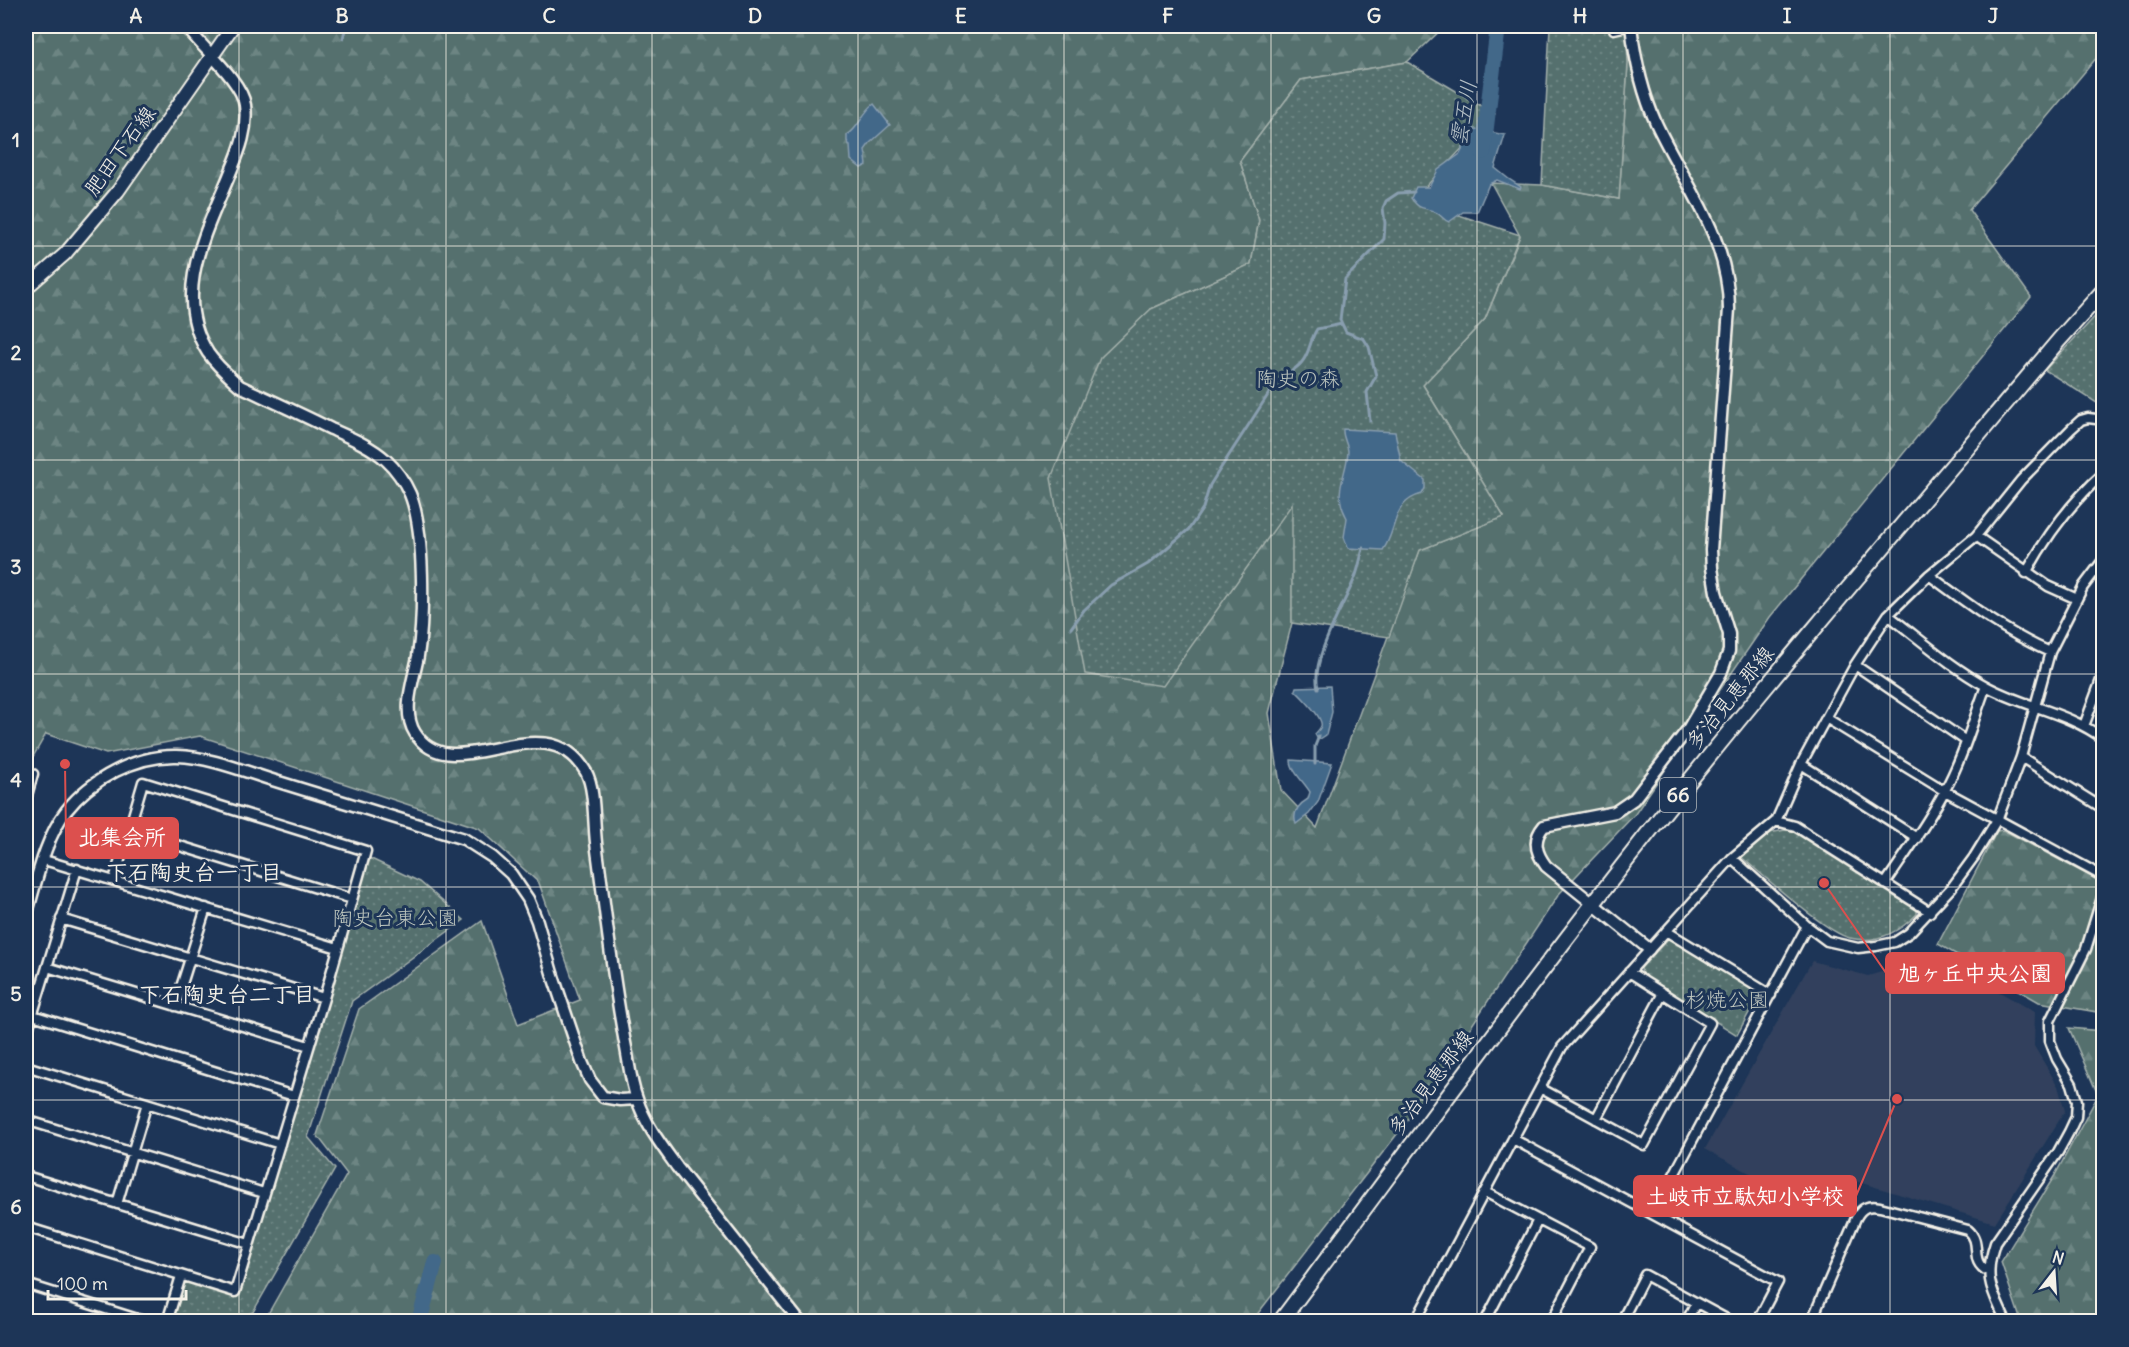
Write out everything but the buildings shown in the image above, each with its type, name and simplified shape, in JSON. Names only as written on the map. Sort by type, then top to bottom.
[{"type":"main road","name":"肥田下石線","points":[[26,288],[65,254],[118,191],[233,26]]},
{"type":"main road","name":"多治見恵那線","points":[[1280,1322],[1538,974],[1674,800],[2058,340],[2103,290]]},
{"type":"street","points":[[186,26],[240,89],[245,104],[246,123],[242,144],[195,261],[192,309],[208,353],[240,386],[377,453],[398,474],[410,493],[418,525],[422,624],[410,697],[409,715],[414,733],[426,745],[443,753],[466,754],[536,741],[560,747],[573,757],[586,772],[591,790],[594,830],[620,1020],[636,1099],[658,1140],[677,1167],[800,1322]]},
{"type":"street","points":[[1614,29],[1629,26],[1642,86],[1656,123],[1701,206],[1722,252],[1727,273],[1729,309],[1712,568],[1716,592],[1729,634],[1729,651],[1721,673],[1688,729],[1634,799],[1615,812],[1544,826],[1538,834],[1536,845],[1538,856],[1546,867],[1649,949]]},
{"type":"street","points":[[1415,1322],[1562,1047],[1732,858],[1776,821],[1801,765],[1854,665],[1888,615],[1929,575],[1976,536],[2021,480],[2071,429],[2081,420],[2088,418],[2103,420]]},
{"type":"street","points":[[2026,573],[2038,550],[2061,516],[2103,473]]},
{"type":"street","points":[[1976,536],[2026,573],[2077,599]]},
{"type":"street","points":[[1732,858],[1807,926],[1827,941],[1858,948],[1895,942],[1909,933],[1930,912],[1974,857],[1998,818],[2021,757],[2050,652],[2077,599],[2103,562]]},
{"type":"street","points":[[1929,575],[1991,620],[2050,652]]},
{"type":"street","points":[[1888,615],[1986,686],[2034,707],[2068,718],[2103,739]]},
{"type":"street","points":[[1854,665],[1966,741]]},
{"type":"street","points":[[2084,726],[2103,672]]},
{"type":"street","points":[[1885,884],[1917,838],[1945,790],[1986,686]]},
{"type":"street","points":[[1826,718],[1945,790],[2103,877]]},
{"type":"street","points":[[26,911],[53,831],[66,810],[85,791],[102,779],[135,763],[176,756],[209,761],[464,839],[492,857],[511,874],[528,899],[590,1080],[603,1097],[620,1100],[636,1099]]},
{"type":"street","points":[[2021,757],[2103,809]]},
{"type":"street","points":[[1801,765],[1917,838]]},
{"type":"street","points":[[26,772],[33,774],[26,799]]},
{"type":"street","points":[[26,1227],[235,1292],[366,851],[143,782],[114,880]]},
{"type":"street","points":[[1776,821],[1795,826],[1930,912]]},
{"type":"street","points":[[128,830],[352,898]]},
{"type":"street","points":[[44,860],[338,948]]},
{"type":"street","points":[[26,1036],[29,1015],[47,967],[77,869]]},
{"type":"street","points":[[2006,1322],[1990,1286],[1990,1258],[1995,1244],[2058,1152],[2076,1117],[2077,1101],[2073,1084],[2057,1059],[2050,1041],[2050,1022],[2086,949],[2103,891]]},
{"type":"street","points":[[175,1006],[207,908]]},
{"type":"street","points":[[61,919],[324,998]]},
{"type":"street","points":[[1653,1214],[1807,926]]},
{"type":"street","points":[[1666,930],[1771,995]]},
{"type":"street","points":[[47,967],[309,1046]]},
{"type":"street","points":[[1540,1088],[1644,1145],[1710,1023],[1629,972]]},
{"type":"street","points":[[1596,1119],[1663,993]]},
{"type":"street","points":[[29,1015],[294,1096]]},
{"type":"street","points":[[26,1066],[280,1144]]},
{"type":"street","points":[[117,1204],[147,1103]]},
{"type":"street","points":[[26,1120],[264,1193]]},
{"type":"street","points":[[1513,1139],[1778,1282],[1757,1322]]},
{"type":"street","points":[[26,1177],[249,1244]]},
{"type":"street","points":[[1485,1192],[1590,1247],[1551,1322]]},
{"type":"street","points":[[1810,1322],[1856,1218],[1866,1206],[1880,1207],[1968,1230],[1977,1245],[1975,1256],[1981,1268],[1989,1272]]},
{"type":"street","points":[[1485,1322],[1538,1220]]},
{"type":"street","points":[[1621,1322],[1645,1275],[1732,1322]]},
{"type":"street","points":[[167,1322],[181,1276]]},
{"type":"street","points":[[26,1284],[147,1322]]},
{"type":"street","points":[[1686,1322],[1696,1303]]},
{"type":"shaded area","points":[[874,104],[890,125],[865,150],[867,165],[861,168],[851,160],[847,135],[855,129],[866,111]]},
{"type":"shaded area","points":[[1466,127],[1505,135],[1495,168],[1521,187],[1520,189],[1497,180],[1489,184],[1477,212],[1463,212],[1449,222],[1437,213],[1420,207],[1411,198],[1416,187],[1429,187],[1438,170],[1460,154],[1466,142]]},
{"type":"shaded area","points":[[1343,429],[1395,432],[1401,461],[1425,480],[1422,494],[1405,503],[1400,510],[1383,550],[1348,548],[1344,537],[1347,518],[1340,493],[1348,452]]},
{"type":"shaded area","points":[[1330,686],[1332,712],[1326,735],[1320,739],[1315,734],[1321,726],[1319,718],[1295,690],[1296,687]]},
{"type":"shaded area","points":[[1291,760],[1332,763],[1318,802],[1309,814],[1296,824],[1297,810],[1308,799],[1310,792],[1295,772]]},
{"type":"shaded area","points":[[1936,956],[2035,1012],[2034,1046],[2058,1086],[2065,1111],[1995,1223],[1852,1180],[1828,1215],[1705,1149],[1812,961],[1868,976]]},
{"type":"green space","points":[[26,26],[1445,26],[1407,62],[1301,80],[1240,161],[1259,220],[1251,264],[1151,309],[1293,503],[1292,623],[1269,713],[1281,790],[1317,828],[1420,550],[1504,517],[1423,385],[1485,319],[1520,236],[1491,183],[1542,185],[1619,199],[1628,63],[1626,26],[2103,26],[2103,50],[1969,210],[2031,297],[1770,617],[1635,814],[1559,894],[1415,1111],[1252,1321],[264,1321],[347,1174],[317,1135],[359,1009],[482,921],[518,1024],[580,1000],[539,883],[479,828],[200,736],[106,754],[46,734],[30,762],[26,761]]},
{"type":"green space","points":[[1531,26],[1626,26],[1628,63],[1619,199],[1542,185],[1550,27]]},
{"type":"green space","name":"陶史の森","points":[[1407,62],[1495,114],[1413,200],[1520,235],[1485,319],[1423,385],[1504,517],[1420,550],[1389,637],[1292,623],[1292,504],[1163,686],[1085,674],[1051,478],[1100,358],[1151,309],[1251,264],[1259,220],[1240,161],[1301,80]]},
{"type":"green space","points":[[2103,308],[2103,407],[2045,370]]},
{"type":"green space","points":[[2003,830],[2103,883],[2103,1013],[2039,1002],[1938,944],[1997,831]]},
{"type":"green space","points":[[1795,831],[1917,909],[1917,914],[1895,931],[1878,938],[1850,938],[1826,926],[1740,856],[1769,833]]},
{"type":"green space","name":"陶史台東公園","points":[[367,857],[420,882],[464,920],[352,1001],[308,1137],[335,1169],[253,1312],[230,1321],[171,1322],[183,1281],[238,1296]]},
{"type":"green space","name":"杉焼公園","points":[[1668,939],[1672,939],[1755,990],[1757,998],[1737,1035],[1642,975],[1641,968]]},
{"type":"green space","points":[[2069,1028],[2103,1031],[2103,1321],[2021,1321],[2001,1262],[2055,1175],[2098,1095]]},
{"type":"waterway","points":[[343,38],[346,26]]},
{"type":"waterway","name":"雲五川","points":[[1483,152],[1498,26]]},
{"type":"waterway","points":[[1370,421],[1367,392],[1376,376],[1369,347],[1364,339],[1346,332],[1340,320],[1345,279],[1384,239],[1383,208],[1386,201],[1398,193],[1414,192]]},
{"type":"waterway","points":[[1071,628],[1084,610],[1111,585],[1148,564],[1189,529],[1203,508],[1210,485],[1275,384],[1302,362],[1317,329],[1342,324]]},
{"type":"waterway","points":[[1318,688],[1319,662],[1356,575],[1363,548]]},
{"type":"waterway","points":[[1315,764],[1315,746],[1319,736]]},
{"type":"waterway","points":[[419,1322],[435,1263]]},
{"type":"place","name":"北集会所","points":[[65,764]]},
{"type":"place","name":"旭ヶ丘中央公園","points":[[1824,883]]},
{"type":"place","name":"土岐市立駄知小学校","points":[[1897,1099]]},
{"type":"district","name":"下石陶史台一丁目","points":[[194,872]]},
{"type":"district","name":"下石陶史台二丁目","points":[[227,994]]}]
